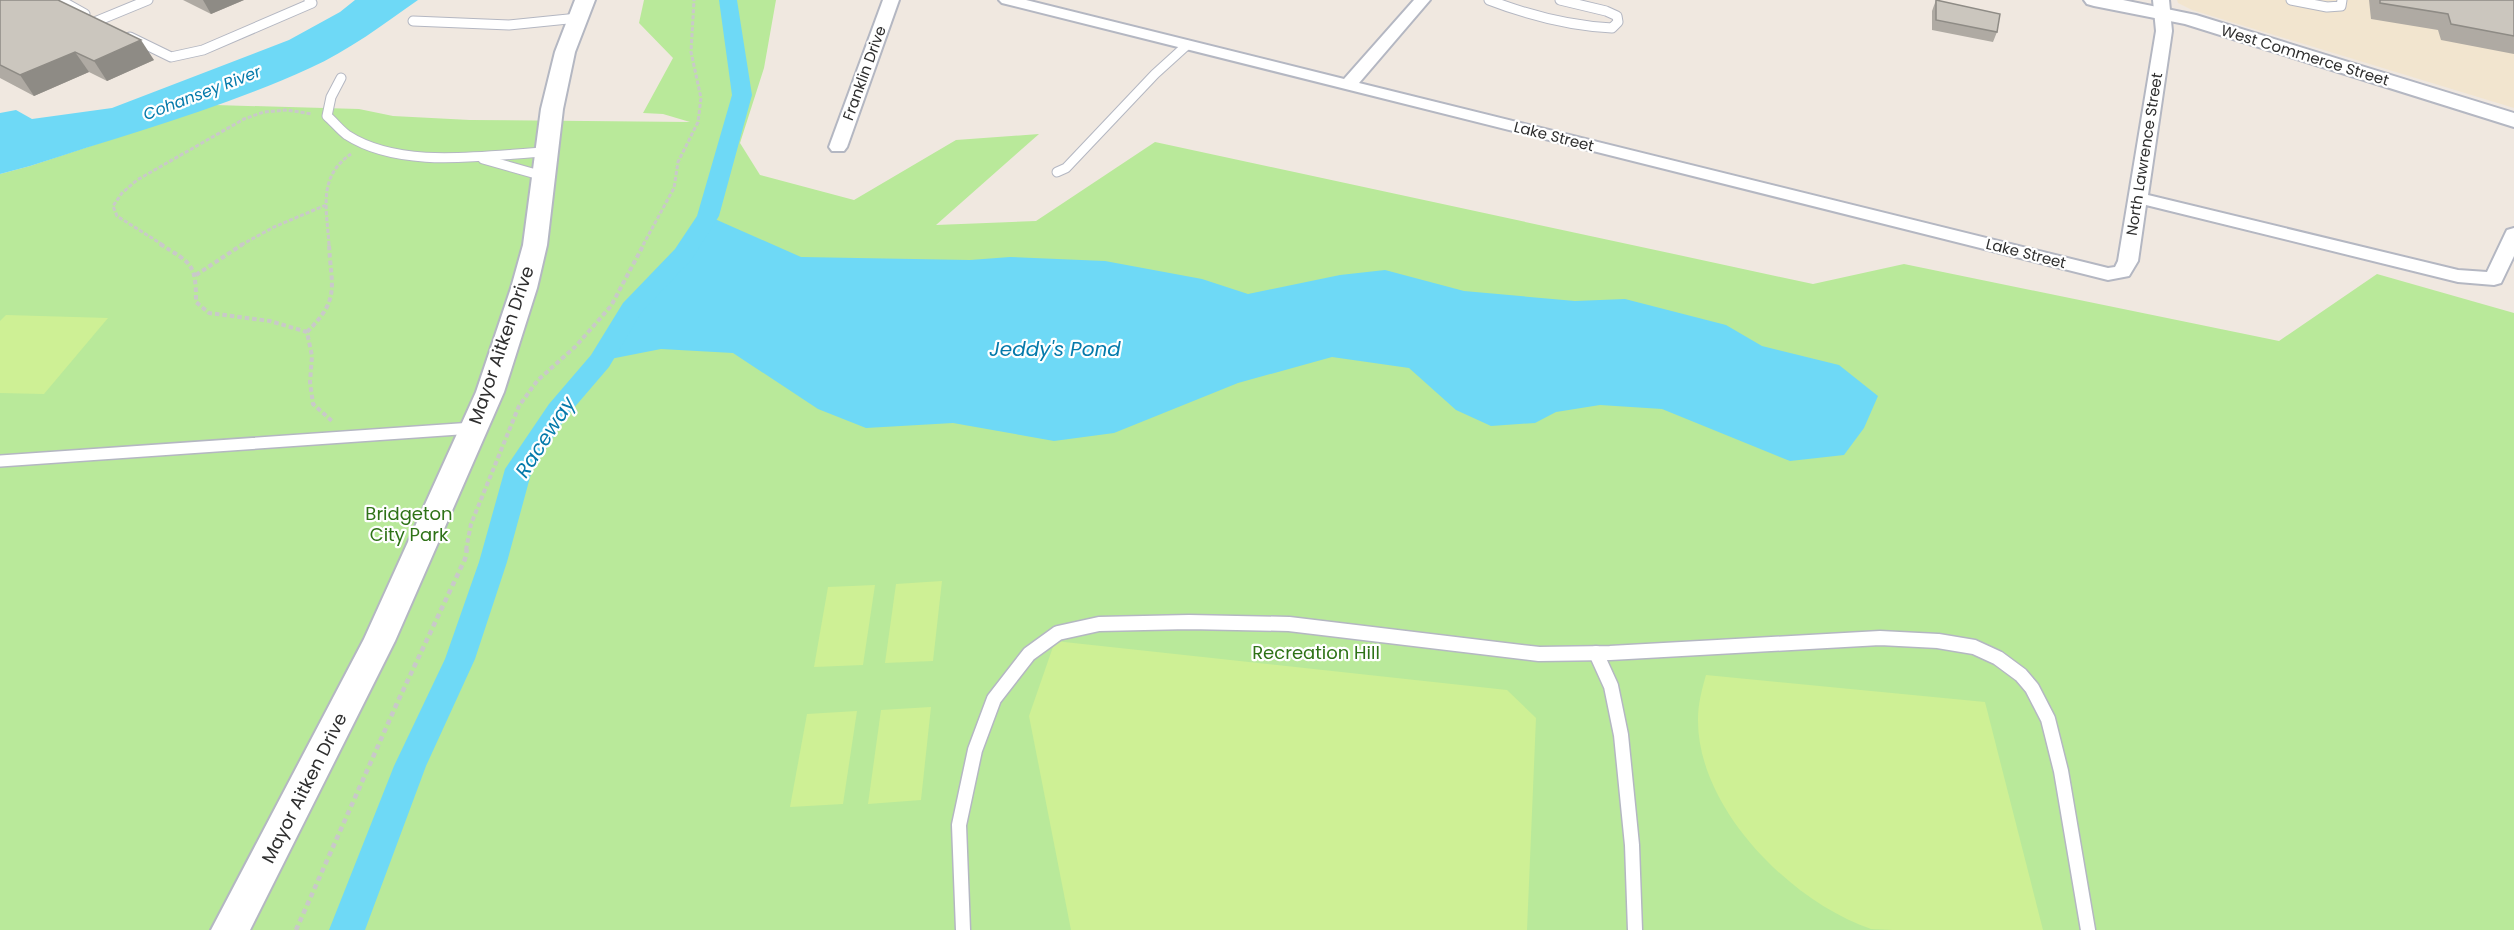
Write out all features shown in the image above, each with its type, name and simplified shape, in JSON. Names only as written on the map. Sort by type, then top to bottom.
[{"type":"street","name":"Franklin Drive","points":[[837,147],[891,0]]},
{"type":"street","name":"Lake Street","points":[[1007,0],[2101,273]]},
{"type":"street","points":[[1348,85],[1422,0]]},
{"type":"street","name":"West Commerce Street","points":[[2094,0],[2161,7],[2189,19],[2514,120]]},
{"type":"street","name":"North Lawrence Street","points":[[2101,273],[2115,274],[2126,268],[2164,31],[2161,7]]},
{"type":"street","name":"Mayor Aitken Drive","points":[[230,930],[379,641],[490,392],[524,288],[535,245],[552,109],[565,52],[581,9]]},
{"type":"street","points":[[2138,198],[2458,276],[2486,280],[2494,279],[2514,234]]},
{"type":"lane","points":[[60,0],[108,26]]},
{"type":"lane","points":[[97,21],[148,0]]},
{"type":"lane","points":[[118,31],[171,57],[203,50],[312,3],[309,0]]},
{"type":"lane","points":[[1489,0],[1592,26],[1612,28],[1618,22],[1617,16],[1606,11],[1560,0]]},
{"type":"lane","points":[[2291,0],[2334,8],[2342,6],[2342,0]]},
{"type":"lane","points":[[413,21],[509,25],[581,9]]},
{"type":"lane","points":[[1057,172],[1066,168],[1155,74],[1187,45]]},
{"type":"lane","points":[[341,78],[331,97],[327,116],[338,130],[366,144],[449,159],[479,158],[545,164]]},
{"type":"lane","points":[[479,158],[545,164]]},
{"type":"lane","points":[[0,461],[474,428]]},
{"type":"lane","points":[[963,930],[959,825],[975,750],[994,699],[1029,654],[1058,633],[1099,624],[1289,624],[1539,654],[1873,638],[1942,642],[1975,647],[2006,663],[2031,687],[2043,709],[2056,749],[2088,930]]},
{"type":"lane","points":[[1596,653],[1611,686],[1621,735],[1632,845],[1635,930]]},
{"type":"path","points":[[296,930],[398,701],[465,559],[471,524],[519,406],[537,381],[575,347],[611,306],[674,188],[678,162],[698,122],[701,98],[691,52],[694,0]]},
{"type":"path","points":[[307,332],[270,321],[208,313],[196,302],[196,275],[185,260],[117,216],[113,206],[122,193],[137,180],[244,120],[264,112],[287,110],[327,116]]},
{"type":"path","points":[[307,332],[324,315],[332,299],[326,186],[331,172],[340,161],[366,144]]},
{"type":"path","points":[[196,275],[249,238],[327,204]]},
{"type":"path","points":[[307,332],[312,356],[310,382],[314,404],[351,437]]},
{"type":"shaded area","points":[[2177,0],[2514,0],[2514,108],[2192,10],[2178,3]]},
{"type":"green space","name":"Bridgeton City Park","points":[[644,0],[776,0],[764,68],[740,143],[760,175],[854,200],[956,140],[1039,134],[936,225],[1036,221],[1155,142],[1813,284],[1904,264],[2279,341],[2377,274],[2514,313],[2514,930],[0,930],[0,174],[215,105],[359,109],[393,116],[470,120],[690,122],[663,114],[643,113],[673,58],[639,23]]},
{"type":"green space","points":[[6,315],[108,318],[44,394],[0,393],[0,321]]},
{"type":"green space","points":[[942,581],[933,661],[885,663],[896,584]]},
{"type":"green space","points":[[875,585],[863,665],[814,667],[828,587]]},
{"type":"green space","points":[[1055,641],[1507,690],[1536,718],[1527,930],[1071,930],[1029,716]]},
{"type":"green space","points":[[1706,675],[1985,702],[2043,930],[1871,929],[1841,916],[1810,897],[1781,874],[1754,847],[1731,817],[1713,786],[1702,752],[1698,719],[1699,702]]},
{"type":"green space","points":[[931,707],[921,800],[868,804],[881,710]]},
{"type":"green space","points":[[857,711],[843,804],[790,807],[807,714]]},
{"type":"water","name":"Cohansey River","points":[[355,0],[418,0],[338,54],[276,83],[171,121],[0,174],[0,113],[16,110],[32,119],[112,108],[289,40],[340,12]]},
{"type":"water","name":"Jeddy's Pond","points":[[708,216],[801,257],[970,260],[1010,257],[1105,261],[1202,279],[1248,294],[1340,275],[1385,270],[1464,291],[1575,301],[1625,299],[1726,325],[1762,346],[1839,365],[1878,396],[1864,428],[1844,455],[1790,461],[1662,409],[1600,405],[1556,412],[1535,423],[1491,426],[1456,410],[1409,368],[1332,357],[1238,383],[1114,433],[1054,441],[953,423],[866,428],[818,409],[733,353],[661,349],[600,361],[632,308],[684,254]]},
{"type":"building","points":[[0,0],[58,0],[141,40],[94,61],[75,52],[20,75],[0,65]]},
{"type":"building","points":[[1936,0],[2000,14],[1997,32],[1936,20]]},
{"type":"building","points":[[2380,0],[2514,0],[2514,36],[2451,24],[2448,14],[2380,3]]},
{"type":"waterway","name":"Raceway","points":[[347,930],[410,766],[460,659],[493,562],[519,469],[558,410],[600,361],[632,308],[684,254],[708,216],[742,95],[728,0]]},
{"type":"park label","name":"Recreation Hill","points":[[1316,652]]}]
